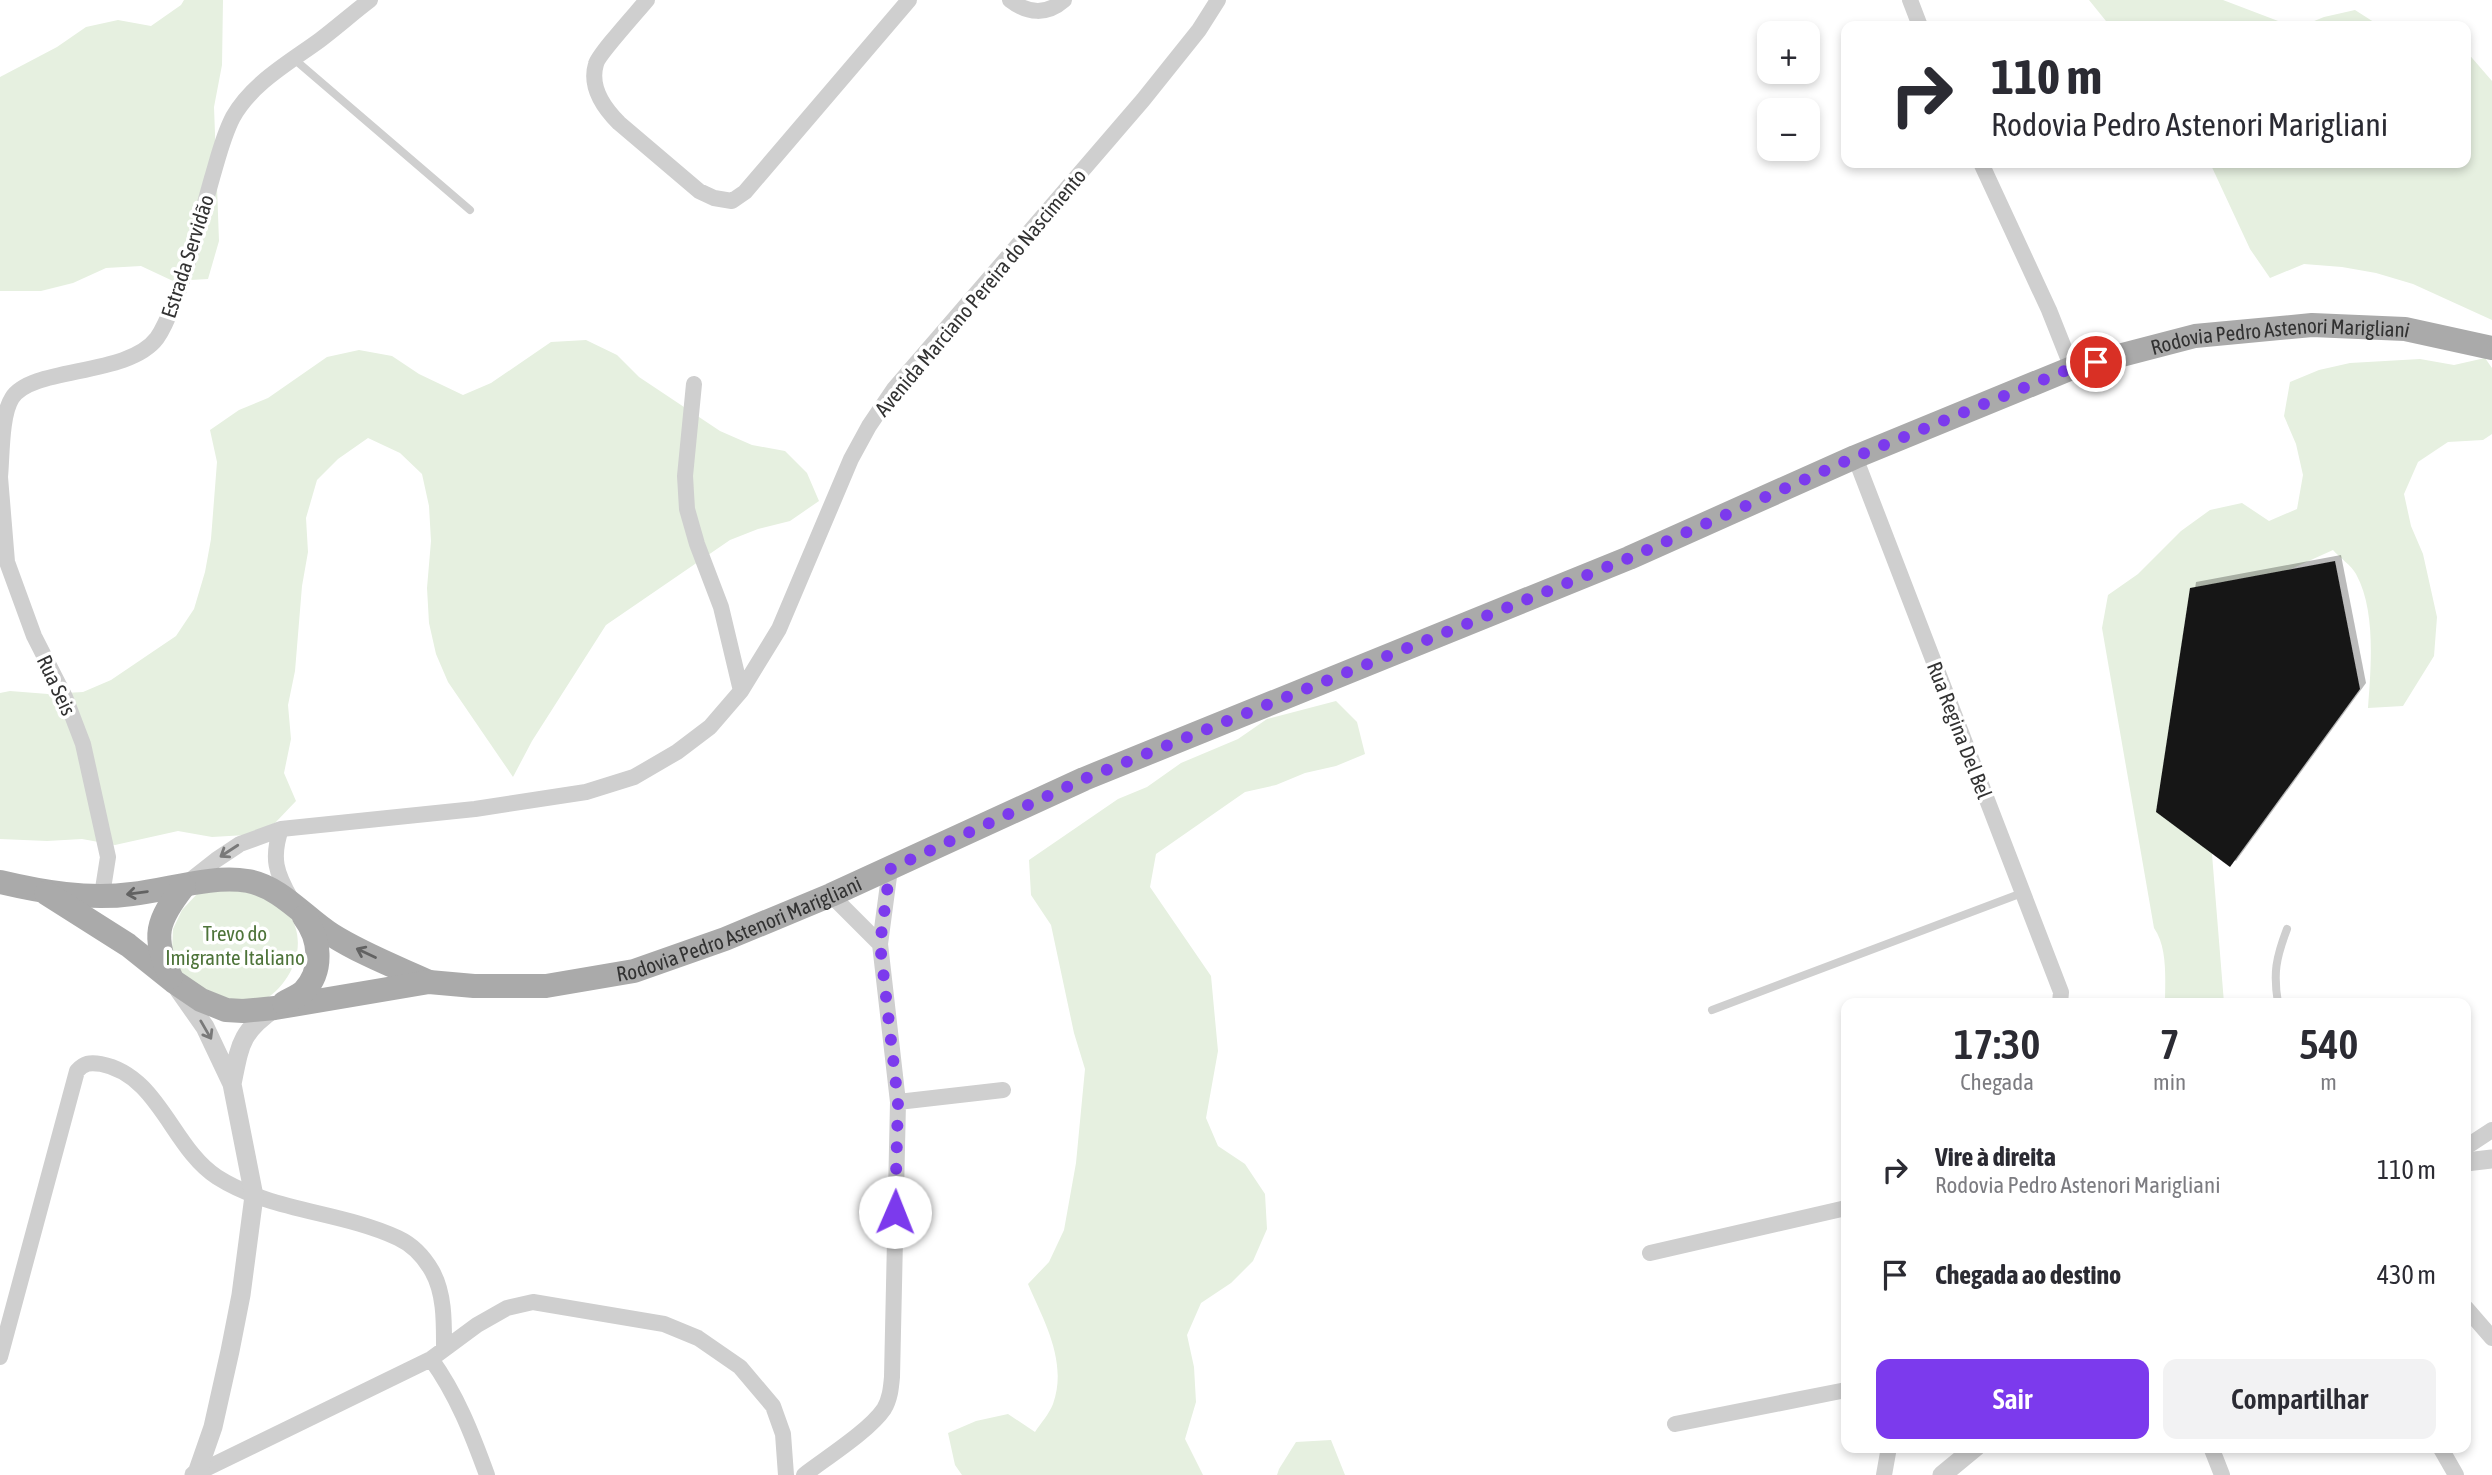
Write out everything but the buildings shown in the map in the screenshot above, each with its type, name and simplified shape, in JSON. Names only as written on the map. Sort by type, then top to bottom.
[{"type":"main road","name":"Rodovia Pedro Astenori Marigliani","points":[[46,893],[128,945],[201,1000],[226,1010],[275,1009],[429,982],[474,986],[546,986],[634,971],[725,939],[831,895],[1084,779],[1629,558],[1855,457],[2072,368],[2195,336],[2312,326],[2405,329],[2492,348]]},
{"type":"main road","name":"Rodovia Pedro Astenori Marigliani","points":[[0,882],[46,893],[129,895],[209,881],[250,881],[268,888],[331,935],[429,982]]},
{"type":"main road","points":[[173,981],[160,956],[159,936],[162,920],[170,903],[184,886]]},
{"type":"main road","points":[[275,1009],[303,991],[316,971],[318,948],[311,927],[296,908]]},
{"type":"street","name":"Estrada Servidão","points":[[0,477],[7,412],[16,393],[34,383],[122,361],[140,353],[155,341],[165,325],[184,274],[220,149],[233,118],[266,79],[370,0]]},
{"type":"street","points":[[647,0],[596,63],[595,80],[599,96],[607,111],[619,123],[699,191],[732,201],[745,192],[909,0]]},
{"type":"street","points":[[1010,0],[1034,12],[1049,10],[1064,0]]},
{"type":"street","name":"Avenida Marciano Pereira do Nascimento","points":[[184,886],[240,844],[281,829],[475,809],[586,792],[634,777],[677,752],[710,727],[741,691],[779,629],[851,459],[894,388],[1143,100],[1199,30],[1218,0]]},
{"type":"street","points":[[1910,0],[1918,21]]},
{"type":"street","points":[[1983,168],[2049,310],[2072,368]]},
{"type":"street","points":[[694,384],[685,475],[687,509],[721,607],[741,691]]},
{"type":"street","name":"Rua Regina Del Bel","points":[[1855,457],[2061,992],[2060,998]]},
{"type":"street","name":"Rua Seis","points":[[0,477],[7,562],[34,636],[65,696],[83,744],[108,856],[102,895]]},
{"type":"street","points":[[281,829],[275,845],[275,860],[279,878],[296,908]]},
{"type":"street","points":[[804,1475],[872,1422],[890,1396],[898,1102],[880,944],[890,869]]},
{"type":"street","points":[[831,895],[880,944]]},
{"type":"street","points":[[173,981],[205,1027],[232,1084],[254,1196],[241,1295],[230,1351],[214,1427],[196,1474]]},
{"type":"street","points":[[232,1084],[245,1035],[252,1026],[275,1009]]},
{"type":"street","points":[[0,1357],[77,1071],[85,1064],[108,1065],[135,1082],[165,1115],[198,1161],[216,1176],[254,1196],[400,1239],[421,1254],[433,1273],[440,1294],[438,1354],[447,1382],[464,1413],[487,1475]]},
{"type":"street","points":[[898,1102],[1003,1090]]},
{"type":"street","points":[[2471,1144],[2492,1130]]},
{"type":"street","points":[[2471,1161],[2492,1159]]},
{"type":"street","points":[[1650,1253],[1841,1209]]},
{"type":"street","points":[[196,1474],[438,1354],[477,1325],[506,1308],[533,1301],[664,1324],[698,1338],[740,1367],[773,1406],[783,1434],[786,1475]]},
{"type":"street","points":[[2471,1314],[2492,1338]]},
{"type":"street","points":[[1675,1424],[1841,1391]]},
{"type":"street","points":[[1884,1475],[1888,1453]]},
{"type":"street","points":[[1942,1475],[1969,1453]]},
{"type":"street","points":[[2213,1453],[2222,1475]]},
{"type":"street","points":[[2443,1453],[2456,1475]]},
{"type":"lane","points":[[294,59],[470,210]]},
{"type":"lane","points":[[1712,1010],[2022,894]]},
{"type":"lane","points":[[2277,998],[2274,977],[2277,954],[2287,929]]},
{"type":"green space","points":[[184,0],[223,0],[222,65],[214,107],[219,241],[208,279],[173,281],[141,266],[106,268],[73,283],[41,291],[0,291],[0,77],[57,47],[86,27],[118,20],[151,26]]},
{"type":"green space","points":[[2089,0],[2223,0],[2278,21],[2106,21]]},
{"type":"green space","points":[[2355,10],[2372,21],[2314,21]]},
{"type":"green space","points":[[2471,57],[2492,81],[2492,320],[2413,284],[2376,273],[2304,264],[2270,278],[2250,249],[2212,168],[2471,168]]},
{"type":"green space","points":[[586,340],[617,355],[639,377],[720,431],[752,445],[785,451],[807,473],[819,501],[790,521],[730,540],[606,625],[532,741],[513,777],[448,682],[436,654],[429,623],[427,588],[431,541],[429,506],[422,474],[400,453],[368,438],[338,459],[317,480],[306,518],[308,552],[302,586],[295,671],[288,705],[291,739],[284,773],[296,801],[275,823],[246,835],[212,837],[178,831],[115,845],[82,839],[0,839],[0,693],[83,692],[111,680],[176,636],[194,609],[211,539],[217,462],[210,430],[239,410],[268,398],[327,357],[359,350],[392,356],[419,374],[463,395],[491,383],[551,342]]},
{"type":"green space","points":[[2485,358],[2492,368],[2492,434],[2483,440],[2448,442],[2418,462],[2404,494],[2411,526],[2423,554],[2437,617],[2434,656],[2403,706],[2368,708],[2371,639],[2367,604],[2356,574],[2333,550],[2271,578],[2209,817],[2224,998],[2165,998],[2164,954],[2154,928],[2102,628],[2108,595],[2138,574],[2181,531],[2210,510],[2242,503],[2269,521],[2297,509],[2303,475],[2296,444],[2284,416],[2290,382],[2319,370],[2350,363],[2420,359],[2454,365]]},
{"type":"green space","points":[[1336,701],[1357,722],[1365,754],[1276,785],[1245,792],[1156,854],[1150,887],[1211,976],[1218,1051],[1206,1118],[1218,1146],[1245,1164],[1265,1194],[1267,1229],[1253,1261],[1231,1283],[1201,1303],[1187,1335],[1194,1367],[1196,1402],[1185,1439],[1203,1475],[962,1475],[955,1465],[948,1433],[976,1421],[1008,1414],[1035,1432],[1053,1404],[1057,1388],[1058,1373],[1052,1342],[1028,1284],[1049,1262],[1064,1230],[1076,1163],[1085,1069],[1074,1033],[1051,925],[1031,895],[1029,860],[1118,799],[1147,787],[1181,763],[1238,739],[1267,719]]},
{"type":"green space","name":"Trevo do Imigrante Italiano","points":[[237,882],[283,907],[294,923],[297,936],[295,962],[282,985],[258,1003],[239,1008],[224,1004],[187,986],[172,951],[173,929],[182,910],[197,894]]},
{"type":"green space","points":[[1331,1440],[1345,1475],[1277,1475],[1296,1442]]},
{"type":"route","points":[[895,1212],[898,1102],[880,944],[890,869],[1084,779],[1629,558],[1855,457],[2072,368],[2096,362]]}]
